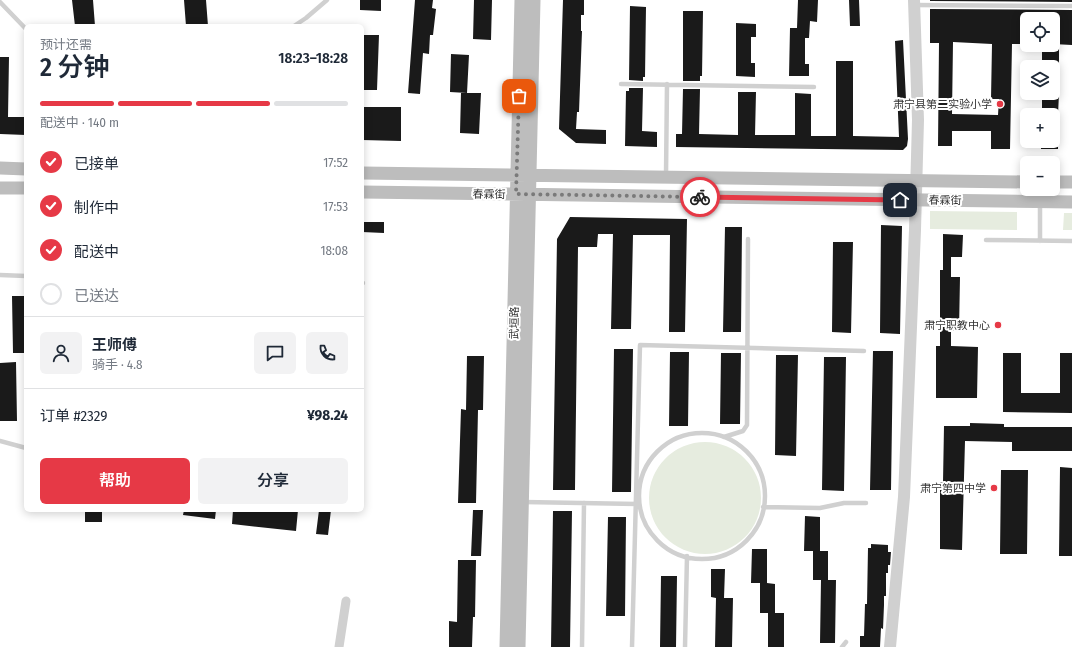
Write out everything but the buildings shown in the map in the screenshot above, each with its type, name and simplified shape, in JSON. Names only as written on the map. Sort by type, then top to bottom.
[{"type":"main road","name":"武垣路","points":[[521,0],[524,175]]},
{"type":"main road","name":"武垣路","points":[[506,647],[523,195],[534,0]]},
{"type":"main road","points":[[0,168],[24,169]]},
{"type":"main road","name":"春霖街","points":[[364,173],[1020,182]]},
{"type":"main road","points":[[1060,182],[1072,182]]},
{"type":"main road","points":[[0,188],[24,188]]},
{"type":"main road","name":"春霖街","points":[[364,192],[1072,202]]},
{"type":"main road","name":"武垣路","points":[[519,647],[522,502],[523,195]]},
{"type":"street","points":[[890,647],[904,497],[916,180],[918,120],[914,2]]},
{"type":"street","points":[[339,647],[346,601]]},
{"type":"lane","points":[[297,24],[327,0]]},
{"type":"lane","points":[[0,2],[24,27]]},
{"type":"lane","points":[[914,2],[1072,6]]},
{"type":"lane","points":[[621,84],[814,87]]},
{"type":"lane","points":[[666,177],[667,84]]},
{"type":"lane","points":[[1040,201],[1040,241]]},
{"type":"lane","points":[[724,437],[743,431],[747,426],[748,239]]},
{"type":"lane","points":[[986,240],[1072,241]]},
{"type":"lane","points":[[0,275],[24,276]]},
{"type":"lane","points":[[632,647],[638,504],[640,345],[864,351]]},
{"type":"lane","points":[[695,433],[714,434],[724,437],[739,445],[746,451],[758,467],[764,486],[764,506],[761,516],[752,534],[737,548],[728,553],[709,558],[686,556],[671,550],[655,537],[644,520],[638,504],[644,471],[649,462],[662,447],[678,438],[695,433]]},
{"type":"lane","points":[[0,441],[24,447]]},
{"type":"lane","points":[[522,502],[638,504]]},
{"type":"lane","points":[[582,647],[584,503]]},
{"type":"lane","points":[[764,506],[820,508],[844,504],[866,503]]},
{"type":"lane","points":[[685,647],[686,556]]},
{"type":"lane","points":[[842,647],[846,642]]},
{"type":"shaded area","points":[[930,211],[1017,212],[1017,230],[930,229]]},
{"type":"shaded area","points":[[1064,213],[1072,213],[1072,230],[1063,230]]},
{"type":"shaded area","points":[[705,442],[726,446],[745,458],[757,477],[761,498],[757,519],[745,538],[726,550],[705,554],[684,550],[665,538],[653,519],[649,498],[653,477],[665,458],[684,446]]},
{"type":"way so far","points":[[519,96],[516,194],[700,197]]},
{"type":"place","name":"肃宁县第二实验小学","points":[[1000,104]]},
{"type":"place","name":"肃宁职教中心","points":[[998,325]]},
{"type":"place","name":"肃宁第四中学","points":[[994,488]]},
{"type":"route","points":[[700,197],[900,200]]}]
